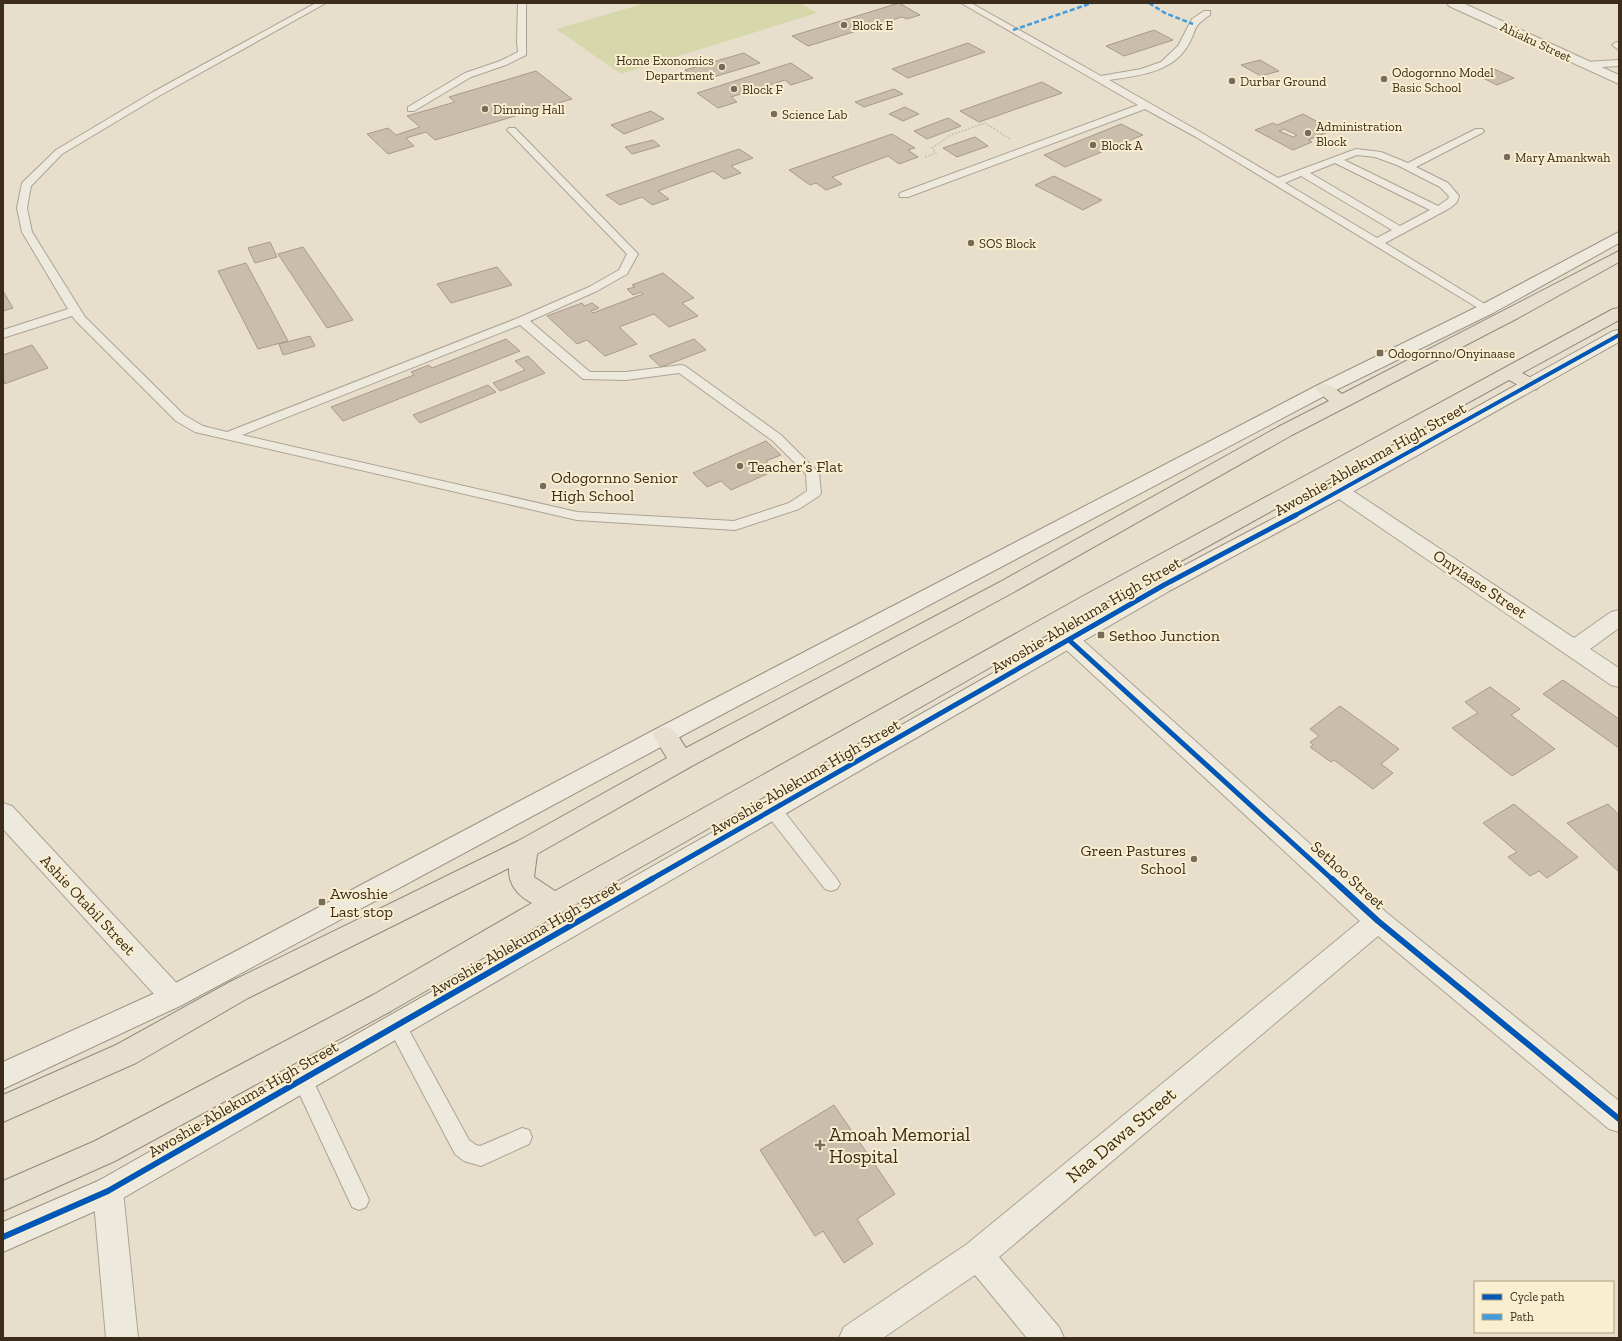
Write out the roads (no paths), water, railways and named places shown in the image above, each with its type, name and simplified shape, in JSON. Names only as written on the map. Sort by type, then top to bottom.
[{"type":"main road","points":[[3,1109],[126,1054],[240,990],[527,848],[682,761],[1007,587],[1285,431],[1512,314],[1619,256]]},
{"type":"main road","name":"Awoshie-Ablekuma High Street","points":[[3,1196],[106,1151],[382,1003],[555,903],[1092,600],[1619,313]]},
{"type":"main road","points":[[1509,373],[1531,385]]},
{"type":"main road","points":[[1324,390],[1341,402]]},
{"type":"main road","points":[[1092,600],[1164,585]]},
{"type":"main road","points":[[664,735],[682,761]]},
{"type":"main road","points":[[527,848],[520,868],[523,883],[531,891],[555,903]]},
{"type":"street","name":"Ahiaku Street","points":[[1453,3],[1619,80]]},
{"type":"street","points":[[3,1076],[173,997],[664,735],[1324,390],[1487,309],[1619,237]]},
{"type":"street","name":"Awoshie-Ablekuma High Street","points":[[3,1237],[108,1191],[397,1027],[1164,585],[1340,491],[1619,335]]},
{"type":"street","name":"Onyiaase Street","points":[[1340,491],[1619,679]]},
{"type":"street","points":[[1574,648],[1619,617]]},
{"type":"street","name":"Sethoo Street","points":[[1069,640],[1378,921],[1619,1119]]},
{"type":"street","name":"Ashie Otabil Street","points":[[3,813],[173,997]]},
{"type":"street","name":"Naa Dawa Street","points":[[855,1338],[978,1255],[1378,921]]},
{"type":"street","points":[[108,1191],[122,1338]]},
{"type":"street","points":[[978,1255],[1048,1338]]},
{"type":"lane","points":[[322,3],[156,94],[58,152],[26,184],[22,208],[27,232],[80,319],[180,418],[199,428],[228,436],[577,516],[628,518],[735,526],[794,506],[814,493],[812,473],[777,438],[681,369],[626,376],[587,376],[522,320]]},
{"type":"lane","points":[[411,109],[468,75],[503,63],[523,53],[521,41],[522,3]]},
{"type":"lane","points":[[965,3],[1146,105],[1487,309]]},
{"type":"lane","points":[[1100,79],[1146,70],[1164,64],[1180,51],[1187,41],[1193,24],[1207,13]]},
{"type":"lane","points":[[1585,65],[1619,63]]},
{"type":"lane","points":[[904,195],[1146,105]]},
{"type":"lane","points":[[228,436],[522,320],[593,289],[623,272],[633,254],[512,130]]},
{"type":"lane","points":[[1407,168],[1479,131]]},
{"type":"lane","points":[[1277,182],[1356,152],[1365,151],[1383,156],[1444,186],[1452,192],[1454,196],[1453,200],[1438,210],[1376,243]]},
{"type":"lane","points":[[1336,160],[1438,210]]},
{"type":"lane","points":[[1302,173],[1400,230]]},
{"type":"lane","points":[[3,334],[75,311]]},
{"type":"lane","points":[[773,810],[831,884]]},
{"type":"lane","points":[[397,1027],[462,1147],[471,1154],[481,1156],[522,1137]]},
{"type":"lane","points":[[304,1080],[359,1200]]},
{"type":"place","name":"Block E","points":[[844,25]]},
{"type":"place","name":"Home Exonomics Department","points":[[722,67]]},
{"type":"place","name":"Odogornno Model Basic School","points":[[1384,79]]},
{"type":"place","name":"Durbar Ground","points":[[1232,81]]},
{"type":"place","name":"Block F","points":[[734,89]]},
{"type":"place","name":"Dinning Hall","points":[[485,109]]},
{"type":"place","name":"Science Lab","points":[[774,114]]},
{"type":"place","name":"Administration Block","points":[[1308,133]]},
{"type":"place","name":"Block A","points":[[1093,145]]},
{"type":"place","name":"Mary Amankwah","points":[[1507,157]]},
{"type":"place","name":"SOS Block","points":[[971,243]]},
{"type":"place","name":"Odogornno/Onyinaase","points":[[1380,353]]},
{"type":"place","name":"Teacher’s Flat","points":[[740,466]]},
{"type":"place","name":"Odogornno Senior High School","points":[[543,486]]},
{"type":"place","name":"Sethoo Junction","points":[[1101,635]]},
{"type":"place","name":"Green Pastures School","points":[[1194,859]]},
{"type":"place","name":"Awoshie Last stop","points":[[322,902]]},
{"type":"place","name":"Amoah Memorial Hospital","points":[[820,1145]]}]
